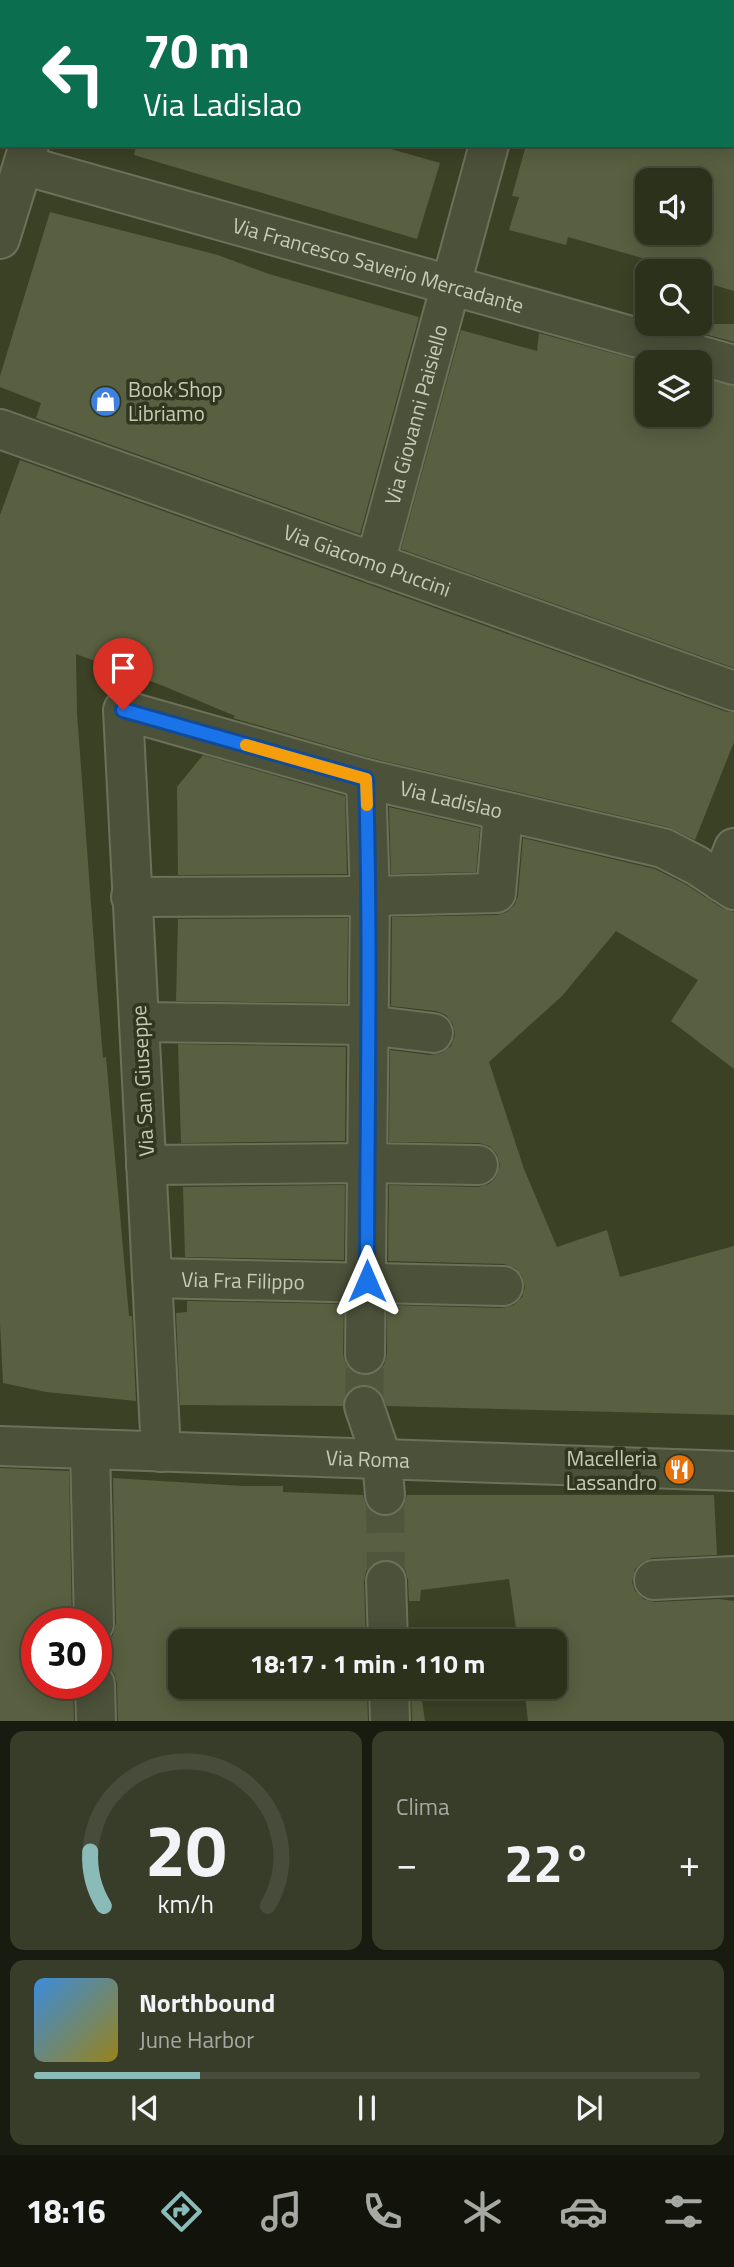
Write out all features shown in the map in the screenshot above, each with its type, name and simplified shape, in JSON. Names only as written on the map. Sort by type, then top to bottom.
[{"type":"street","name":"Via Giovanni Paisiello","points":[[375,562],[488,147]]},
{"type":"street","name":"Via Francesco Saverio Mercadante","points":[[27,151],[450,285],[734,365]]},
{"type":"street","points":[[0,239],[27,151]]},
{"type":"street","name":"Via Giacomo Puccini","points":[[0,429],[734,691]]},
{"type":"street","name":"Via Ladislao","points":[[123,710],[366,779],[503,813],[663,848],[696,865],[730,873]]},
{"type":"street","name":"Via San Giuseppe","points":[[123,710],[161,1452]]},
{"type":"street","points":[[365,1354],[370,897],[366,779]]},
{"type":"street","points":[[131,897],[370,897],[496,893],[503,813]]},
{"type":"street","points":[[139,1022],[367,1025],[433,1032]]},
{"type":"street","points":[[146,1165],[478,1165]]},
{"type":"street","name":"Via Fra Filippo","points":[[152,1278],[503,1286]]},
{"type":"street","points":[[364,1406],[384,1477]]},
{"type":"street","name":"Via Roma","points":[[0,1446],[161,1452],[384,1477],[734,1471]]},
{"type":"street","points":[[90,1449],[94,1608]]},
{"type":"street","points":[[654,1580],[734,1576]]},
{"type":"street","points":[[386,1581],[388,1629]]},
{"type":"street","points":[[95,1699],[96,1721]]},
{"type":"street","points":[[389,1699],[390,1721]]},
{"type":"building","points":[[136,147],[384,147],[440,163],[417,239],[134,155]]},
{"type":"building","points":[[525,147],[734,147],[734,291],[712,285],[712,259],[646,259],[568,237],[566,245],[509,230],[519,197],[512,196]]},
{"type":"building","points":[[50,212],[218,255],[269,274],[419,317],[360,534],[36,418],[41,403],[0,387],[0,376]]},
{"type":"building","points":[[712,324],[734,324],[734,342],[712,336]]},
{"type":"building","points":[[461,330],[537,351],[539,333],[635,359],[635,427],[712,427],[712,381],[734,386],[734,668],[401,549]]},
{"type":"building","points":[[20,460],[727,712],[734,712],[734,742],[695,840],[668,827],[371,758],[233,718],[235,716],[161,685],[76,654],[77,713],[97,985],[129,1316],[132,1316],[136,1401],[46,1392],[3,1383],[0,1323],[0,515]]},
{"type":"building","points":[[203,755],[345,796],[347,874],[178,875],[177,787]]},
{"type":"building","points":[[389,807],[480,828],[476,872],[391,874]]},
{"type":"building","points":[[523,838],[655,869],[685,884],[722,908],[734,912],[734,1069],[671,1021],[698,980],[616,931],[562,996],[489,1062],[524,1169],[557,1247],[607,1230],[620,1277],[734,1246],[734,1415],[387,1406],[379,1390],[368,1384],[358,1385],[348,1391],[343,1406],[180,1405],[176,1313],[187,1312],[187,1301],[344,1304],[343,1354],[346,1364],[353,1372],[365,1376],[376,1373],[384,1365],[387,1354],[387,1305],[502,1308],[514,1305],[522,1297],[525,1287],[522,1276],[515,1268],[504,1264],[388,1261],[389,1185],[478,1187],[489,1184],[496,1177],[500,1165],[497,1154],[489,1146],[479,1143],[389,1142],[390,1050],[430,1055],[441,1053],[451,1046],[455,1035],[453,1024],[446,1015],[436,1011],[391,1006],[392,917],[497,915],[507,912],[518,896]]},
{"type":"building","points":[[348,918],[347,1003],[176,1001],[178,919]]},
{"type":"building","points":[[178,1044],[346,1047],[345,1141],[181,1143]]},
{"type":"building","points":[[345,1185],[344,1260],[185,1257],[183,1187]]},
{"type":"building","points":[[0,1468],[69,1471],[72,1608],[21,1608],[21,1699],[73,1699],[74,1721],[0,1721]]},
{"type":"building","points":[[113,1478],[283,1486],[283,1492],[363,1495],[367,1508],[376,1515],[386,1517],[398,1513],[407,1495],[714,1495],[717,1555],[652,1558],[635,1569],[632,1582],[635,1591],[643,1599],[654,1602],[719,1599],[734,1601],[734,1721],[528,1721],[525,1699],[567,1699],[567,1629],[516,1629],[509,1579],[421,1590],[420,1601],[409,1601],[405,1570],[397,1562],[386,1559],[374,1563],[366,1571],[366,1629],[168,1629],[168,1699],[367,1699],[368,1721],[118,1721],[117,1683],[112,1671],[112,1636],[116,1623]]},
{"type":"building","points":[[411,1699],[422,1699],[425,1721],[412,1721]]},
{"type":"tunnel","points":[[364,1406],[365,1354]]},
{"type":"tunnel","points":[[385,1495],[386,1581]]},
{"type":"slow traffic","points":[[246,745],[366,779],[367,805]]},
{"type":"place","name":"Book Shop Libriamo","points":[[105,401]]},
{"type":"place","name":"Macelleria Lassandro","points":[[680,1470]]},
{"type":"route","points":[[123,710],[366,779],[370,897],[367,1281]]}]
